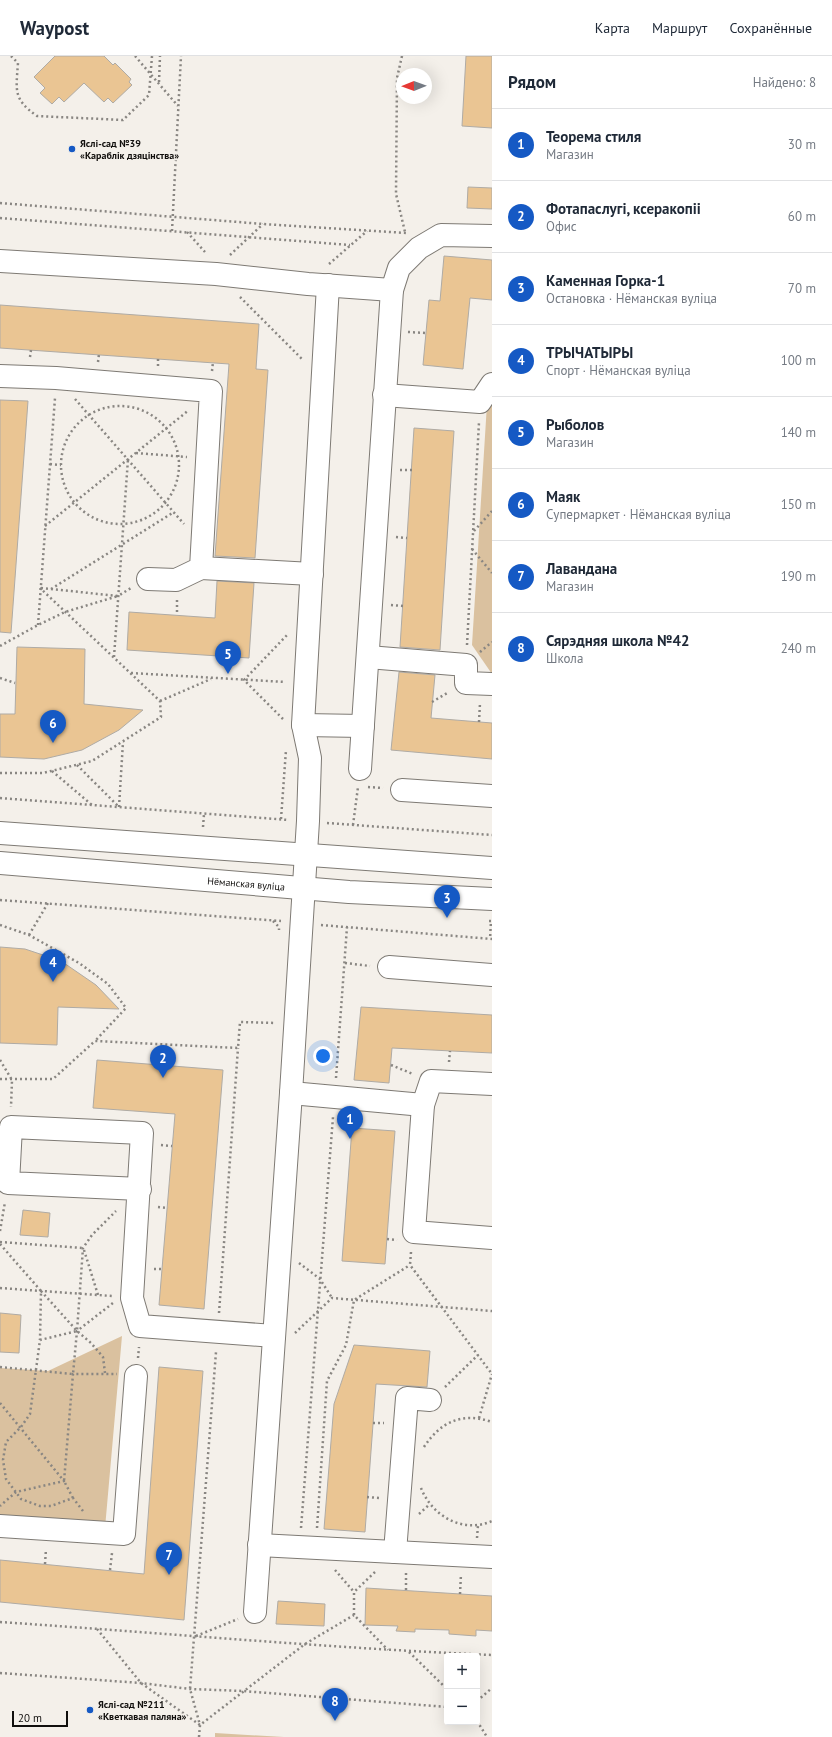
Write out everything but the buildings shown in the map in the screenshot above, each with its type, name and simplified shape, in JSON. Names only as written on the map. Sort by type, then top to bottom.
[{"type":"main road","points":[[359,778],[392,290],[399,268],[419,248],[441,235],[492,236]]},
{"type":"main road","points":[[0,261],[216,274],[392,290]]},
{"type":"main road","points":[[255,1612],[291,1093],[295,1008],[307,854],[310,758],[296,724],[306,683],[328,285]]},
{"type":"main road","points":[[0,376],[56,378],[211,391],[202,568]]},
{"type":"main road","points":[[384,395],[486,393]]},
{"type":"main road","points":[[148,579],[176,580],[202,568],[312,574]]},
{"type":"main road","points":[[368,657],[466,665],[466,683],[492,684]]},
{"type":"main road","points":[[296,724],[363,726]]},
{"type":"main road","points":[[402,790],[492,796]]},
{"type":"main road","points":[[0,833],[492,868]]},
{"type":"main road","name":"Нёманская вуліца","points":[[0,863],[305,888],[492,899]]},
{"type":"main road","points":[[389,968],[492,975]]},
{"type":"main road","points":[[492,1084],[431,1082],[423,1105],[414,1232],[492,1238]]},
{"type":"main road","points":[[291,1093],[423,1105]]},
{"type":"main road","points":[[140,1189],[8,1183],[11,1127],[142,1133],[140,1189],[127,1298],[140,1326],[218,1332],[273,1346]]},
{"type":"main road","points":[[0,1526],[124,1534],[136,1376]]},
{"type":"main road","points":[[395,1552],[407,1398],[430,1400]]},
{"type":"main road","points":[[260,1545],[492,1557]]},
{"type":"path","points":[[11,56],[18,63],[17,95],[26,108],[37,116],[123,120],[149,95],[152,56]]},
{"type":"path","points":[[135,56],[178,107]]},
{"type":"path","points":[[158,83],[160,56]]},
{"type":"path","points":[[172,231],[181,56]]},
{"type":"path","points":[[402,56],[397,78],[396,194],[405,232]]},
{"type":"path","points":[[0,203],[173,215],[264,224],[441,235]]},
{"type":"path","points":[[0,218],[350,245],[367,230]]},
{"type":"path","points":[[247,238],[264,224]]},
{"type":"path","points":[[186,232],[215,263],[216,274]]},
{"type":"path","points":[[238,296],[323,379]]},
{"type":"path","points":[[56,378],[203,546]]},
{"type":"path","points":[[38,625],[56,378]]},
{"type":"path","points":[[45,527],[211,391]]},
{"type":"path","points":[[466,665],[473,531],[486,393]]},
{"type":"path","points":[[121,406],[144,411],[154,416],[166,428],[175,442],[179,457],[179,474],[176,484],[166,503],[154,514],[139,521],[123,525],[109,524],[96,520],[74,503],[66,489],[61,472],[62,456],[67,440],[76,426],[89,415],[104,408],[121,406]]},
{"type":"path","points":[[136,453],[208,459]]},
{"type":"path","points":[[114,658],[128,460]]},
{"type":"path","points":[[50,464],[61,465]]},
{"type":"path","points":[[51,589],[174,512]]},
{"type":"path","points":[[473,531],[492,512]]},
{"type":"path","points":[[472,549],[492,573]]},
{"type":"path","points":[[0,646],[65,612],[118,596],[148,579]]},
{"type":"path","points":[[40,588],[118,596]]},
{"type":"path","points":[[0,773],[43,773],[92,761],[161,717],[160,701],[40,588]]},
{"type":"path","points":[[244,680],[310,611]]},
{"type":"path","points":[[131,673],[306,683]]},
{"type":"path","points":[[0,678],[15,683]]},
{"type":"path","points":[[160,701],[212,678]]},
{"type":"path","points":[[244,680],[296,724]]},
{"type":"path","points":[[119,807],[122,742]]},
{"type":"path","points":[[281,819],[287,748]]},
{"type":"path","points":[[77,765],[119,807]]},
{"type":"path","points":[[52,771],[93,805]]},
{"type":"path","points":[[353,824],[359,778],[402,790]]},
{"type":"path","points":[[0,798],[292,820]]},
{"type":"path","points":[[323,822],[492,835]]},
{"type":"path","points":[[0,900],[286,922]]},
{"type":"path","points":[[29,935],[48,903]]},
{"type":"path","points":[[273,920],[280,927],[279,934]]},
{"type":"path","points":[[317,924],[491,939],[491,921]]},
{"type":"path","points":[[0,926],[29,935],[79,963],[108,984],[126,1008],[95,1041],[53,1079],[0,1079]]},
{"type":"path","points":[[347,927],[320,1279],[308,1547],[354,1592],[354,1615],[388,1650]]},
{"type":"path","points":[[345,963],[389,968]]},
{"type":"path","points":[[199,1737],[200,1725],[190,1689],[218,1332],[240,1022],[276,1023],[276,1015]]},
{"type":"path","points":[[95,1041],[238,1048]]},
{"type":"path","points":[[0,1060],[12,1080],[11,1127]]},
{"type":"path","points":[[0,1231],[2,1210],[8,1183]]},
{"type":"path","points":[[64,1481],[83,1248],[92,1235],[140,1189]]},
{"type":"path","points":[[0,1243],[83,1248]]},
{"type":"path","points":[[0,1243],[77,1331],[91,1343],[102,1357],[105,1373]]},
{"type":"path","points":[[83,1248],[98,1295]]},
{"type":"path","points":[[308,1547],[327,1381],[346,1344],[354,1300],[410,1265],[440,1307],[492,1374],[479,1418]]},
{"type":"path","points":[[320,1279],[332,1298]]},
{"type":"path","points":[[0,1288],[127,1298]]},
{"type":"path","points":[[41,1291],[40,1340],[30,1414],[21,1427],[6,1442],[3,1460],[6,1479],[21,1498],[40,1506],[51,1506],[73,1498]]},
{"type":"path","points":[[40,1340],[77,1331],[127,1298]]},
{"type":"path","points":[[273,1346],[318,1311],[332,1298],[492,1311]]},
{"type":"path","points":[[0,1366],[73,1374],[105,1373],[136,1376],[140,1326]]},
{"type":"path","points":[[430,1400],[478,1355]]},
{"type":"path","points":[[0,1403],[64,1481],[73,1498],[100,1533]]},
{"type":"path","points":[[423,1449],[432,1435],[446,1424],[462,1418],[479,1418],[492,1422]]},
{"type":"path","points":[[0,1506],[16,1492],[64,1481]]},
{"type":"path","points":[[419,1483],[426,1499],[438,1513],[454,1522],[472,1526],[492,1521]]},
{"type":"path","points":[[354,1592],[395,1552]]},
{"type":"path","points":[[194,1637],[255,1612]]},
{"type":"path","points":[[200,1725],[305,1644],[354,1615]]},
{"type":"path","points":[[0,1622],[157,1632],[194,1637],[388,1650],[492,1655]]},
{"type":"path","points":[[97,1628],[140,1683],[200,1725]]},
{"type":"path","points":[[408,1651],[444,1686]]},
{"type":"path","points":[[0,1673],[140,1683],[190,1689],[243,1691],[444,1707]]},
{"type":"path","points":[[480,1698],[492,1688]]},
{"type":"path","points":[[480,1725],[487,1737]]},
{"type":"shaded area","points":[[492,397],[492,674],[472,645],[487,404]]},
{"type":"shaded area","points":[[122,1336],[105,1528],[0,1521],[0,1368],[48,1371]]},
{"type":"shaded area","points":[[215,1733],[284,1737],[215,1737]]},
{"type":"place","name":"Яслі-сад №39 «Караблік дзяцінства»","points":[[72,149]]},
{"type":"place","name":"Рыболов","points":[[228,674]]},
{"type":"place","name":"Маяк","points":[[53,743]]},
{"type":"place","name":"Каменная Горка-1","points":[[447,918]]},
{"type":"place","name":"ТРЫЧАТЫРЫ","points":[[53,982]]},
{"type":"place","name":"Фотапаслугі, ксеракопіі","points":[[163,1078]]},
{"type":"place","name":"Теорема стиля","points":[[350,1139]]},
{"type":"place","name":"Лавандана","points":[[169,1575]]},
{"type":"place","name":"Яслі-сад №211 «Кветкавая паляна»","points":[[90,1710]]},
{"type":"place","name":"Сярэдняя школа №42","points":[[335,1721]]}]
